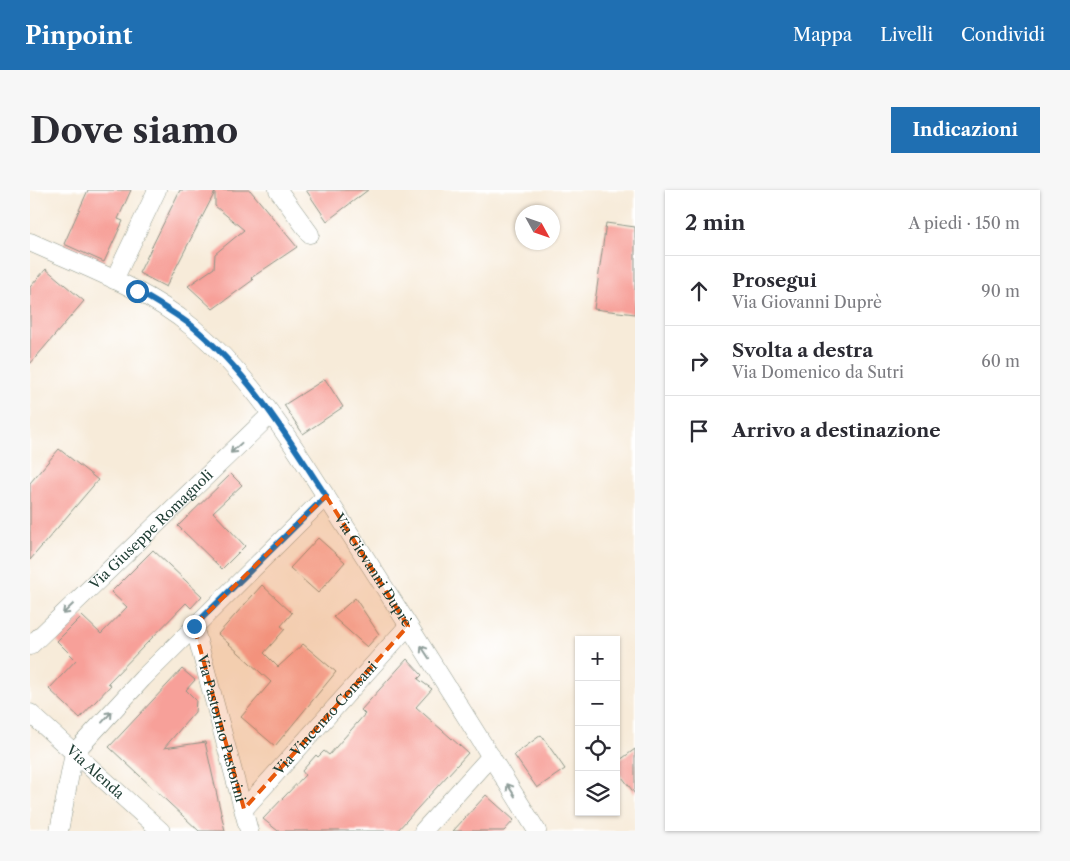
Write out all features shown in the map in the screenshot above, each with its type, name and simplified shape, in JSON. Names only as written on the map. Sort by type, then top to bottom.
[{"type":"street","points":[[114,280],[157,190]]},
{"type":"street","points":[[278,190],[310,234]]},
{"type":"street","name":"Via Giovanni Duprè","points":[[30,242],[114,280],[156,302],[192,326],[232,366],[272,414],[326,496],[537,831]]},
{"type":"street","name":"Via Giuseppe Romagnoli","points":[[30,646],[272,414]]},
{"type":"street","points":[[59,831],[74,753],[143,678],[326,496]]},
{"type":"street","name":"Via Pastorino Pastorini","points":[[194,626],[249,831]]},
{"type":"street","name":"Via Vincenzo Consani","points":[[244,809],[408,626]]},
{"type":"street","name":"Via Alenda","points":[[30,713],[161,831]]},
{"type":"street","points":[[423,831],[491,756]]},
{"type":"highlighted area","points":[[326,496],[408,626],[244,809],[194,626]]},
{"type":"building","points":[[88,190],[131,190],[118,219],[123,221],[104,262],[64,244]]},
{"type":"building","points":[[180,190],[250,190],[297,247],[251,278],[253,280],[213,309],[188,286],[214,268],[215,254],[244,230],[215,206],[215,192],[166,287],[139,273]]},
{"type":"building","points":[[306,190],[368,190],[327,221]]},
{"type":"building","points":[[606,223],[635,227],[635,314],[594,309]]},
{"type":"building","points":[[46,269],[84,301],[30,364],[30,287]]},
{"type":"building","points":[[325,379],[343,407],[303,434],[284,405]]},
{"type":"building","points":[[59,449],[98,480],[30,560],[30,483]]},
{"type":"building","points":[[231,474],[242,485],[213,512],[245,546],[222,569],[178,526]]},
{"type":"building","points":[[318,538],[345,562],[318,593],[290,568]]},
{"type":"building","points":[[153,550],[202,596],[191,608],[186,603],[108,683],[111,685],[80,718],[49,689],[76,660],[57,641],[82,616],[101,634],[127,607],[111,592]]},
{"type":"building","points":[[262,585],[292,613],[281,626],[285,629],[264,653],[278,667],[303,644],[336,672],[275,746],[241,717],[271,682],[218,634]]},
{"type":"building","points":[[355,598],[379,634],[367,647],[333,617]]},
{"type":"building","points":[[407,659],[422,675],[418,679],[432,689],[416,707],[468,753],[397,831],[278,831],[263,819],[305,775],[302,771],[316,755],[318,757],[324,751],[329,755],[365,714],[361,710]]},
{"type":"building","points":[[182,669],[195,680],[186,690],[196,700],[195,712],[164,748],[205,742],[225,831],[199,831],[109,747]]},
{"type":"building","points":[[541,735],[565,769],[537,788],[514,755]]},
{"type":"building","points":[[635,749],[635,794],[620,774],[620,760]]},
{"type":"building","points":[[486,795],[514,820],[504,831],[453,831]]},
{"type":"route","points":[[137,291],[184,320],[221,354],[272,414],[326,496],[194,626]]}]
